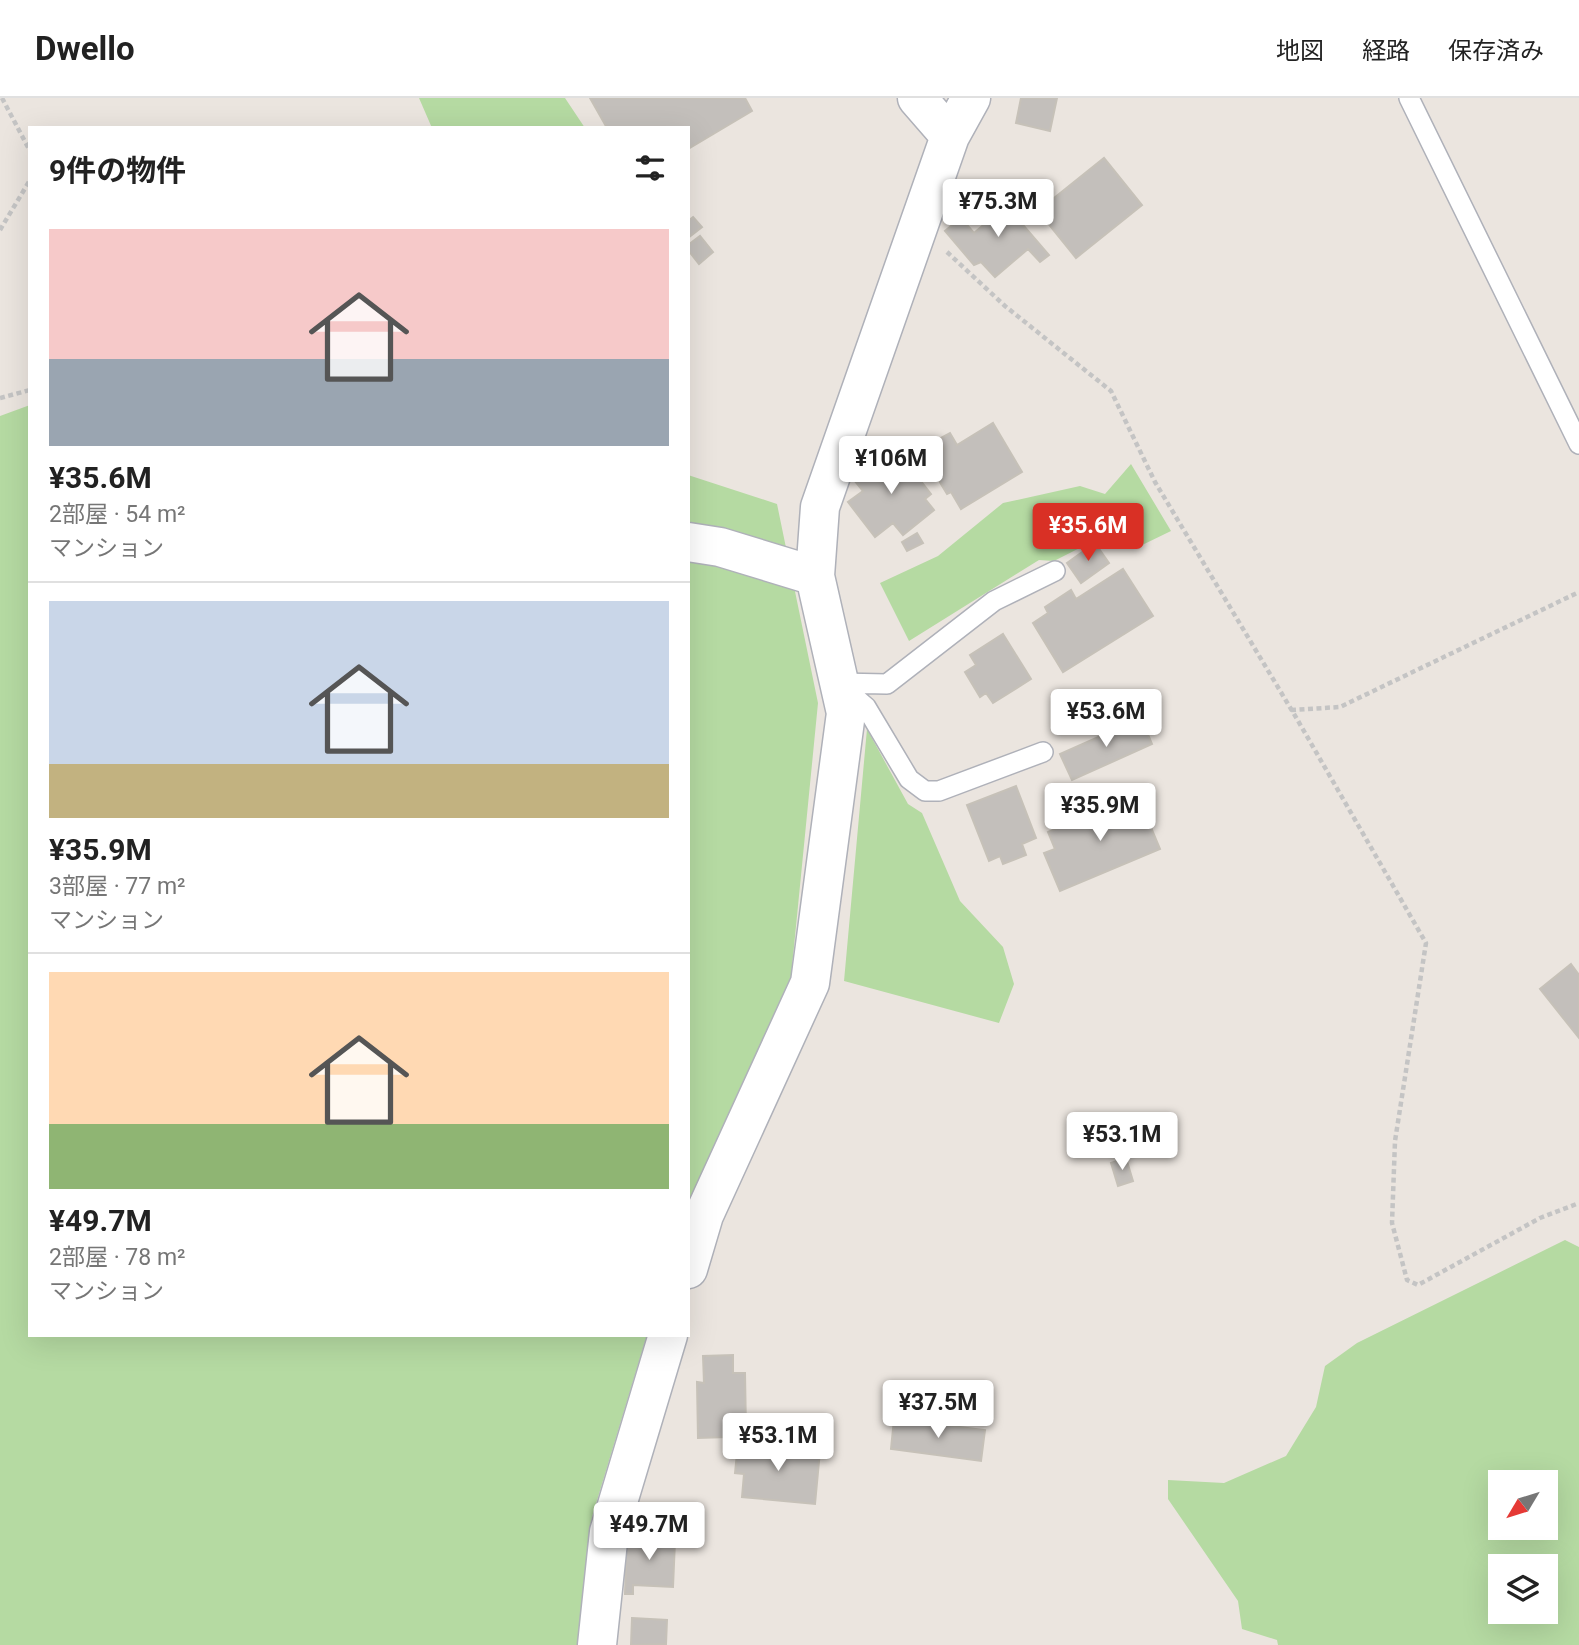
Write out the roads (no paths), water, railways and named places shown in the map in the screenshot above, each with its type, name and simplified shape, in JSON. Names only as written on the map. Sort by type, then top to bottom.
[{"type":"street","points":[[917,98],[950,136]]},
{"type":"street","points":[[690,1262],[704,1215],[810,984],[846,713],[815,576],[820,507],[950,136],[971,98]]},
{"type":"street","points":[[690,542],[720,547],[815,576]]},
{"type":"street","points":[[597,1645],[609,1532],[667,1337]]},
{"type":"lane","points":[[1409,98],[1579,444]]},
{"type":"lane","points":[[839,684],[887,684],[994,601],[1055,571]]},
{"type":"lane","points":[[839,684],[866,708],[909,779],[925,790],[939,791],[1043,752]]}]
